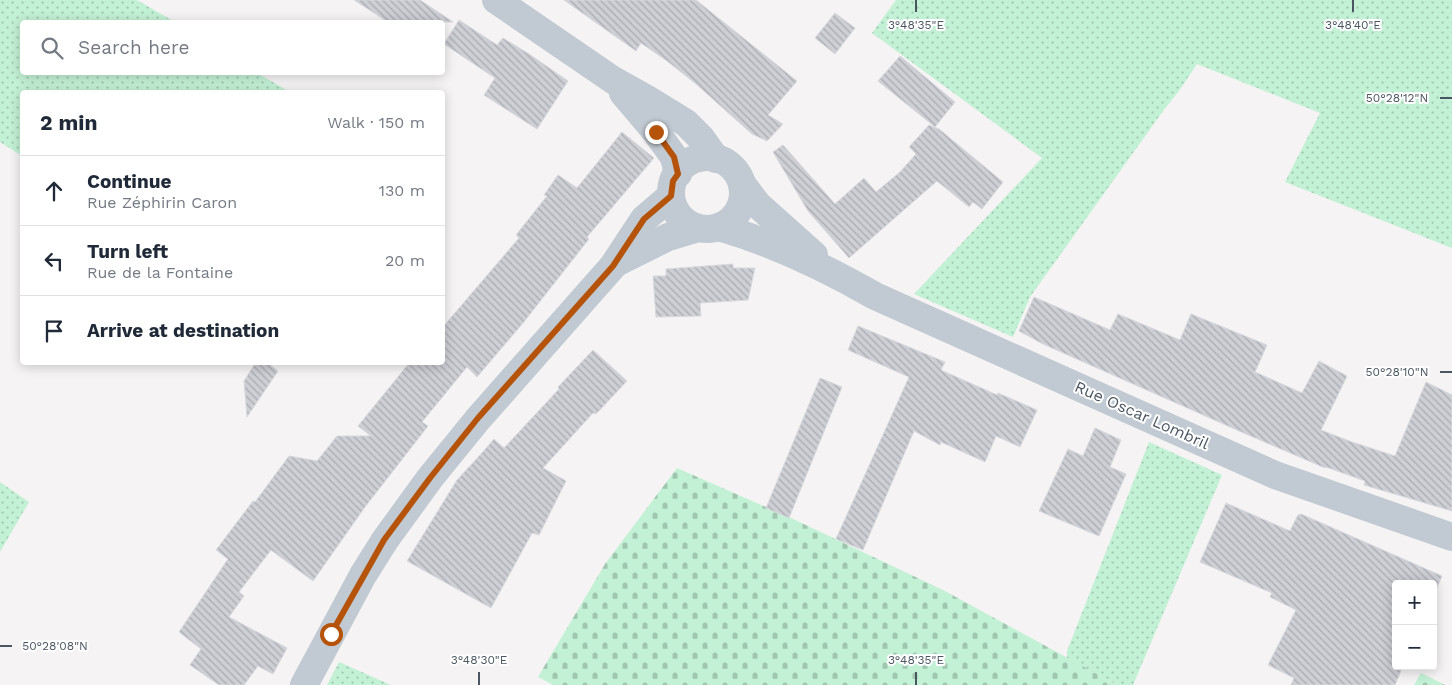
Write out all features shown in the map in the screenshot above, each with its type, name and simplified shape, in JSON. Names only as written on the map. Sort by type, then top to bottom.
[{"type":"street","points":[[496,0],[613,80],[686,123],[701,138],[716,159]]},
{"type":"street","points":[[613,80],[674,157],[675,210],[685,222],[709,228]]},
{"type":"street","points":[[304,685],[384,540],[478,418],[613,266],[644,219],[674,185],[681,168],[694,160],[709,157],[724,161],[735,170],[742,184],[743,199],[738,213],[727,223],[668,237],[613,266]]},
{"type":"street","name":"Rue Oscar Lombril","points":[[742,184],[758,205],[839,276]]},
{"type":"street","name":"Rue Oscar Lombril","points":[[709,228],[748,235],[839,276],[875,296],[1275,475],[1452,537]]},
{"type":"green space","points":[[0,0],[137,0],[172,20],[20,20],[20,75],[260,75],[287,90],[20,90],[20,155],[0,142]]},
{"type":"green space","points":[[896,0],[1452,0],[1452,248],[1285,182],[1320,113],[1197,64],[1030,297],[1013,337],[914,294],[1042,158],[872,33]]},
{"type":"green space","points":[[1149,442],[1222,475],[1133,685],[1117,685],[1067,658],[1067,651]]},
{"type":"green space","points":[[677,468],[791,518],[943,590],[1117,685],[553,685],[538,677],[605,564]]},
{"type":"green space","points":[[0,482],[29,502],[0,552]]},
{"type":"green space","points":[[339,662],[391,685],[327,685]]},
{"type":"green space","points":[[1421,673],[1445,685],[1414,685]]},
{"type":"building","points":[[354,0],[420,0],[453,22],[445,22],[445,20],[385,20]]},
{"type":"building","points":[[564,0],[696,0],[797,81],[768,115],[783,124],[767,141],[752,134],[667,61],[641,43],[636,51]]},
{"type":"building","points":[[835,13],[855,28],[835,54],[815,38]]},
{"type":"building","points":[[459,20],[497,45],[503,38],[568,81],[537,129],[484,95],[495,78],[445,45]]},
{"type":"building","points":[[900,56],[955,102],[935,127],[878,81]]},
{"type":"building","points":[[929,125],[939,129],[1003,182],[982,209],[973,202],[969,207],[937,181],[849,258],[808,211],[773,152],[783,145],[835,204],[864,178],[876,192],[900,172],[916,154],[909,147]]},
{"type":"building","points":[[622,132],[654,158],[587,237],[589,239],[523,323],[477,377],[467,367],[422,422],[428,426],[365,507],[313,581],[271,550],[239,592],[244,596],[229,617],[287,648],[273,674],[258,666],[244,685],[219,685],[190,665],[201,649],[179,632],[228,559],[216,550],[289,456],[317,461],[337,436],[371,436],[358,426],[408,365],[445,365],[445,324],[519,238],[516,235],[547,196],[544,195],[558,175],[577,188]]},
{"type":"building","points":[[733,264],[733,268],[755,268],[748,300],[700,303],[701,316],[656,317],[653,276],[666,276],[666,269]]},
{"type":"building","points":[[1034,297],[1110,330],[1118,314],[1180,340],[1191,314],[1267,345],[1255,372],[1302,393],[1319,361],[1347,376],[1321,430],[1395,456],[1426,382],[1452,395],[1452,511],[1364,485],[1365,481],[1325,468],[1043,344],[1019,331]]},
{"type":"building","points":[[858,326],[945,362],[941,370],[997,395],[998,393],[1037,410],[1020,447],[996,436],[985,462],[941,442],[940,445],[914,431],[863,550],[836,539],[909,377],[848,350]]},
{"type":"building","points":[[593,350],[627,381],[596,414],[593,413],[543,468],[566,481],[539,535],[532,533],[491,608],[407,561],[457,480],[494,439],[504,448]]},
{"type":"building","points":[[254,365],[270,365],[278,371],[247,417],[244,381]]},
{"type":"building","points":[[820,378],[842,387],[789,518],[766,508]]},
{"type":"building","points":[[1095,428],[1121,440],[1110,467],[1126,474],[1099,536],[1039,511],[1068,449],[1083,456]]},
{"type":"building","points":[[1226,503],[1290,531],[1298,515],[1301,514],[1442,576],[1437,588],[1437,580],[1392,580],[1392,670],[1401,670],[1395,685],[1291,685],[1294,678],[1268,665],[1296,610],[1270,597],[1272,593],[1200,562]]},
{"type":"route","points":[[331,634],[384,540],[430,478],[478,418],[613,266],[644,219],[671,196],[673,181],[678,174],[674,157],[656,132]]}]
